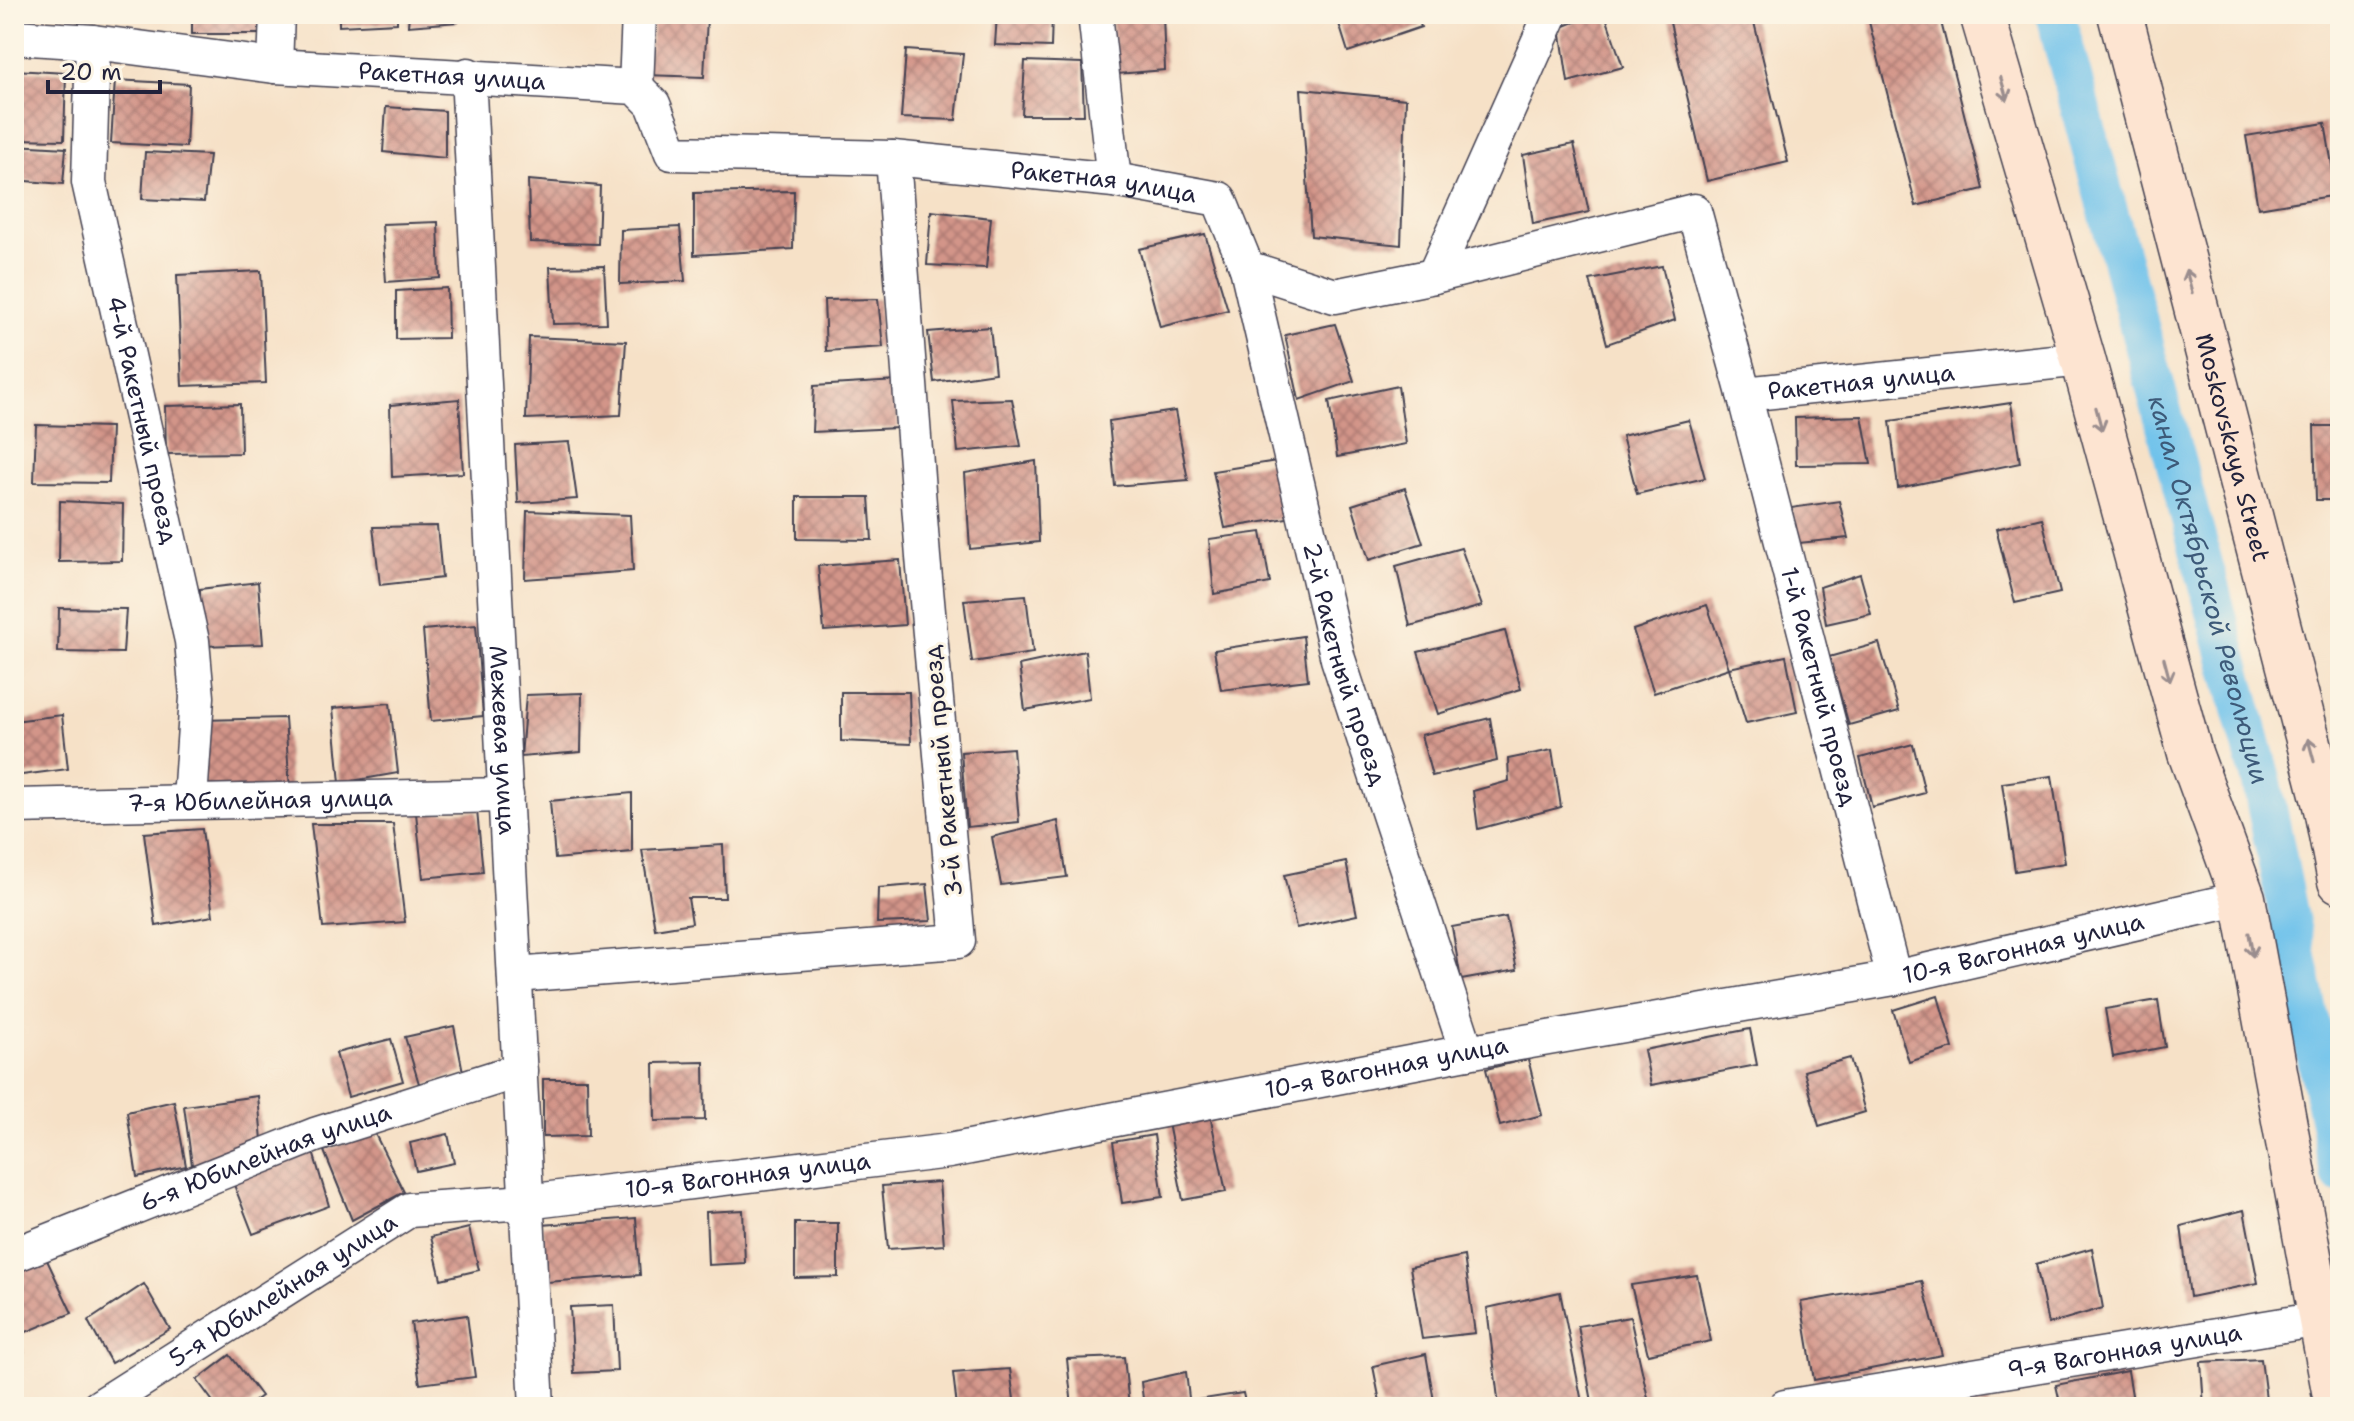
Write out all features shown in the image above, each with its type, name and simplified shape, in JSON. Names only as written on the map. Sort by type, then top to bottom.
[{"type":"main road","points":[[1982,14],[2083,359],[2190,753],[2243,898],[2337,1407]]},
{"type":"main road","name":"Moskovskaya Street","points":[[2120,14],[2326,809],[2340,881]]},
{"type":"street","points":[[275,66],[277,14]]},
{"type":"street","points":[[636,87],[639,14]]},
{"type":"street","points":[[1095,14],[1114,180]]},
{"type":"street","points":[[1434,276],[1551,14]]},
{"type":"street","name":"Ракетная улица","points":[[14,37],[93,42],[275,66],[636,87],[653,104],[672,153],[893,158],[1114,180],[1219,199],[1247,268],[1335,296],[1434,276],[1694,211],[1744,394],[2083,359]]},
{"type":"street","name":"4-й Ракетный проезд","points":[[93,42],[89,182],[192,641],[197,697],[190,800]]},
{"type":"street","name":"Межевая улица","points":[[468,75],[537,1407]]},
{"type":"street","name":"3-й Ракетный проезд","points":[[515,975],[958,941],[925,573],[893,158]]},
{"type":"street","name":"2-й Ракетный проезд","points":[[1247,268],[1338,659],[1467,1052]]},
{"type":"street","name":"1-й Ракетный проезд","points":[[1744,394],[1894,978]]},
{"type":"street","name":"7-я Юбилейная улица","points":[[14,806],[506,795]]},
{"type":"street","name":"10-я Вагонная улица","points":[[526,1202],[949,1151],[1467,1052],[1894,978],[2243,898]]},
{"type":"street","name":"6-я Юбилейная улица","points":[[14,1255],[315,1135],[520,1070]]},
{"type":"street","name":"5-я Юбилейная улица","points":[[99,1407],[409,1210],[526,1202]]},
{"type":"street","name":"9-я Вагонная улица","points":[[1785,1407],[2320,1319]]},
{"type":"building","points":[[192,14],[260,14],[260,34],[192,34]]},
{"type":"building","points":[[339,14],[397,14],[397,23],[339,26]]},
{"type":"building","points":[[409,14],[458,14],[458,22],[408,26]]},
{"type":"building","points":[[655,14],[707,17],[704,77],[645,75]]},
{"type":"building","points":[[997,14],[1052,14],[1051,47],[995,45]]},
{"type":"building","points":[[1111,14],[1163,14],[1165,70],[1117,74]]},
{"type":"building","points":[[1336,14],[1417,14],[1421,27],[1348,52]]},
{"type":"building","points":[[1594,14],[1605,14],[1623,67],[1568,82],[1560,28]]},
{"type":"building","points":[[1668,14],[1752,14],[1788,162],[1707,181]]},
{"type":"building","points":[[1867,14],[1939,14],[1983,189],[1916,206]]},
{"type":"building","points":[[906,50],[963,54],[956,120],[901,118]]},
{"type":"building","points":[[1025,61],[1082,63],[1084,115],[1022,115]]},
{"type":"building","points":[[14,70],[66,73],[64,140],[14,139]]},
{"type":"building","points":[[115,80],[189,84],[186,147],[111,143]]},
{"type":"building","points":[[1301,89],[1406,99],[1401,245],[1311,236]]},
{"type":"building","points":[[386,107],[445,111],[445,158],[383,152]]},
{"type":"building","points":[[2325,123],[2337,195],[2258,208],[2246,136]]},
{"type":"building","points":[[1574,144],[1589,212],[1533,224],[1523,155]]},
{"type":"building","points":[[14,145],[66,148],[63,184],[14,180]]},
{"type":"building","points":[[145,152],[209,155],[204,202],[142,199]]},
{"type":"building","points":[[528,180],[600,186],[598,244],[530,242]]},
{"type":"building","points":[[794,191],[793,249],[694,255],[694,193]]},
{"type":"building","points":[[931,211],[991,218],[986,268],[927,265]]},
{"type":"building","points":[[438,222],[440,278],[386,282],[382,224]]},
{"type":"building","points":[[680,227],[685,281],[620,284],[621,230]]},
{"type":"building","points":[[1205,234],[1228,310],[1160,327],[1139,249]]},
{"type":"building","points":[[604,266],[607,323],[553,324],[550,267]]},
{"type":"building","points":[[1662,266],[1675,320],[1607,344],[1590,280]]},
{"type":"building","points":[[261,271],[266,383],[182,386],[177,275]]},
{"type":"building","points":[[447,288],[448,338],[396,339],[396,291]]},
{"type":"building","points":[[878,299],[883,347],[826,351],[824,300]]},
{"type":"building","points":[[1335,324],[1354,381],[1299,400],[1285,335]]},
{"type":"building","points":[[990,327],[995,373],[934,382],[928,332]]},
{"type":"building","points":[[529,337],[626,341],[621,415],[526,419]]},
{"type":"building","points":[[897,381],[898,428],[812,432],[814,386]]},
{"type":"building","points":[[1398,386],[1406,444],[1337,457],[1329,401]]},
{"type":"building","points":[[459,399],[463,473],[392,477],[390,405]]},
{"type":"building","points":[[1012,399],[1021,446],[958,452],[953,401]]},
{"type":"building","points":[[2011,403],[2020,463],[1898,488],[1890,421]]},
{"type":"building","points":[[240,404],[241,453],[166,454],[165,406]]},
{"type":"building","points":[[1175,411],[1188,480],[1115,486],[1109,421]]},
{"type":"building","points":[[1862,416],[1871,464],[1796,465],[1795,418]]},
{"type":"building","points":[[1689,420],[1705,478],[1637,494],[1622,436]]},
{"type":"building","points":[[36,425],[111,427],[109,483],[34,482]]},
{"type":"building","points":[[2314,426],[2340,426],[2340,500],[2316,500]]},
{"type":"building","points":[[569,442],[577,499],[518,503],[515,445]]},
{"type":"building","points":[[1036,461],[1039,542],[970,549],[965,473]]},
{"type":"building","points":[[1277,461],[1287,518],[1225,528],[1213,471]]},
{"type":"building","points":[[1405,488],[1423,543],[1369,560],[1352,505]]},
{"type":"building","points":[[797,497],[869,497],[872,540],[797,539]]},
{"type":"building","points":[[60,501],[123,504],[122,561],[59,562]]},
{"type":"building","points":[[1839,501],[1848,538],[1799,543],[1791,508]]},
{"type":"building","points":[[527,511],[630,515],[633,571],[525,579]]},
{"type":"building","points":[[2042,518],[2060,593],[2015,603],[1996,529]]},
{"type":"building","points":[[437,526],[442,578],[380,585],[373,527]]},
{"type":"building","points":[[1261,532],[1270,583],[1214,594],[1209,539]]},
{"type":"building","points":[[1461,548],[1482,606],[1410,626],[1396,566]]},
{"type":"building","points":[[900,560],[905,625],[824,631],[818,566]]},
{"type":"building","points":[[1860,574],[1871,614],[1826,624],[1820,587]]},
{"type":"building","points":[[258,582],[263,644],[201,646],[200,589]]},
{"type":"building","points":[[1026,595],[1033,653],[972,662],[964,600]]},
{"type":"building","points":[[1707,605],[1729,668],[1654,693],[1633,630]]},
{"type":"building","points":[[59,608],[126,609],[123,653],[58,652]]},
{"type":"building","points":[[476,625],[483,716],[431,721],[423,630]]},
{"type":"building","points":[[1505,631],[1521,689],[1438,714],[1418,652]]},
{"type":"building","points":[[1303,636],[1308,680],[1221,690],[1214,650]]},
{"type":"building","points":[[1879,643],[1899,711],[1849,725],[1829,657]]},
{"type":"building","points":[[1085,651],[1090,698],[1025,710],[1019,665]]},
{"type":"building","points":[[1786,656],[1797,712],[1746,723],[1729,668]]},
{"type":"building","points":[[841,692],[909,692],[911,744],[841,741]]},
{"type":"building","points":[[582,693],[581,752],[521,757],[526,695]]},
{"type":"building","points":[[390,703],[398,773],[340,783],[333,708]]},
{"type":"building","points":[[62,715],[68,769],[14,776],[14,721]]},
{"type":"building","points":[[285,718],[290,790],[204,791],[202,720]]},
{"type":"building","points":[[1490,718],[1497,761],[1432,776],[1421,735]]},
{"type":"building","points":[[1913,744],[1925,793],[1872,807],[1860,758]]},
{"type":"building","points":[[1013,748],[1019,822],[967,827],[961,752]]},
{"type":"building","points":[[1552,750],[1561,807],[1478,829],[1473,791],[1509,781],[1508,759]]},
{"type":"building","points":[[2052,776],[2065,863],[2015,871],[2002,783]]},
{"type":"building","points":[[632,793],[632,852],[555,859],[550,801]]},
{"type":"building","points":[[477,811],[483,872],[423,878],[416,813]]},
{"type":"building","points":[[1058,821],[1067,877],[1001,885],[992,837]]},
{"type":"building","points":[[311,824],[393,824],[405,922],[323,928]]},
{"type":"building","points":[[202,829],[213,916],[156,926],[144,833]]},
{"type":"building","points":[[723,845],[725,898],[688,898],[692,923],[655,929],[642,850]]},
{"type":"building","points":[[1346,862],[1357,915],[1296,928],[1284,875]]},
{"type":"building","points":[[927,884],[931,921],[877,923],[878,888]]},
{"type":"building","points":[[1506,917],[1517,970],[1461,980],[1452,927]]},
{"type":"building","points":[[1938,996],[1953,1048],[1909,1062],[1893,1010]]},
{"type":"building","points":[[2158,1000],[2165,1047],[2113,1057],[2105,1009]]},
{"type":"building","points":[[454,1026],[463,1072],[420,1087],[405,1037]]},
{"type":"building","points":[[1750,1029],[1757,1065],[1651,1085],[1644,1050]]},
{"type":"building","points":[[391,1039],[403,1081],[348,1097],[336,1053]]},
{"type":"building","points":[[1850,1058],[1865,1112],[1819,1126],[1804,1071]]},
{"type":"building","points":[[1528,1059],[1542,1115],[1500,1126],[1486,1069]]},
{"type":"building","points":[[704,1062],[705,1120],[655,1121],[654,1063]]},
{"type":"building","points":[[543,1079],[587,1079],[588,1136],[543,1137]]},
{"type":"building","points":[[258,1096],[263,1151],[192,1165],[184,1106]]},
{"type":"building","points":[[174,1101],[186,1166],[137,1177],[127,1112]]},
{"type":"building","points":[[1210,1115],[1226,1192],[1183,1200],[1168,1123]]},
{"type":"building","points":[[374,1132],[404,1192],[352,1220],[324,1151]]},
{"type":"building","points":[[448,1134],[454,1163],[416,1171],[410,1143]]},
{"type":"building","points":[[1154,1135],[1163,1197],[1122,1203],[1113,1142]]},
{"type":"building","points":[[311,1145],[329,1206],[253,1234],[231,1177]]},
{"type":"building","points":[[939,1182],[944,1245],[888,1249],[882,1186]]},
{"type":"building","points":[[743,1210],[745,1263],[708,1265],[706,1212]]},
{"type":"building","points":[[2244,1210],[2258,1283],[2190,1297],[2181,1226]]},
{"type":"building","points":[[636,1218],[640,1275],[547,1282],[542,1225]]},
{"type":"building","points":[[795,1223],[838,1223],[838,1277],[795,1278]]},
{"type":"building","points":[[469,1228],[479,1270],[441,1279],[431,1237]]},
{"type":"building","points":[[2092,1248],[2103,1308],[2048,1324],[2036,1264]]},
{"type":"building","points":[[1464,1256],[1475,1333],[1422,1339],[1410,1267]]},
{"type":"building","points":[[46,1258],[72,1313],[24,1333],[14,1309],[14,1271]]},
{"type":"building","points":[[1697,1275],[1711,1341],[1648,1354],[1631,1285]]},
{"type":"building","points":[[1922,1281],[1942,1355],[1814,1380],[1801,1302]]},
{"type":"building","points":[[144,1284],[170,1329],[111,1363],[88,1321]]},
{"type":"building","points":[[1560,1292],[1583,1407],[1499,1407],[1487,1308]]},
{"type":"building","points":[[614,1305],[617,1371],[574,1373],[570,1307]]},
{"type":"building","points":[[467,1315],[475,1377],[420,1384],[411,1323]]},
{"type":"building","points":[[1630,1317],[1648,1398],[1593,1407],[1578,1326]]},
{"type":"building","points":[[14,1330],[24,1352],[14,1357]]},
{"type":"building","points":[[1426,1354],[1435,1407],[1381,1407],[1373,1366]]},
{"type":"building","points":[[230,1355],[261,1396],[246,1407],[217,1407],[197,1380]]},
{"type":"building","points":[[1124,1357],[1129,1407],[1072,1407],[1067,1359]]},
{"type":"building","points":[[2261,1359],[2267,1407],[2204,1407],[2201,1362]]},
{"type":"building","points":[[1010,1369],[1015,1407],[957,1407],[953,1373]]},
{"type":"building","points":[[2128,1371],[2134,1407],[2061,1407],[2056,1385]]},
{"type":"building","points":[[1186,1372],[1190,1407],[1144,1407],[1141,1382]]},
{"type":"building","points":[[1243,1393],[1246,1407],[1198,1407],[1197,1400]]},
{"type":"building","points":[[1989,1399],[1990,1407],[1960,1407],[1960,1406]]},
{"type":"waterway","name":"канал Октябрьской Революции","points":[[2055,14],[2262,783],[2340,1173]]}]
